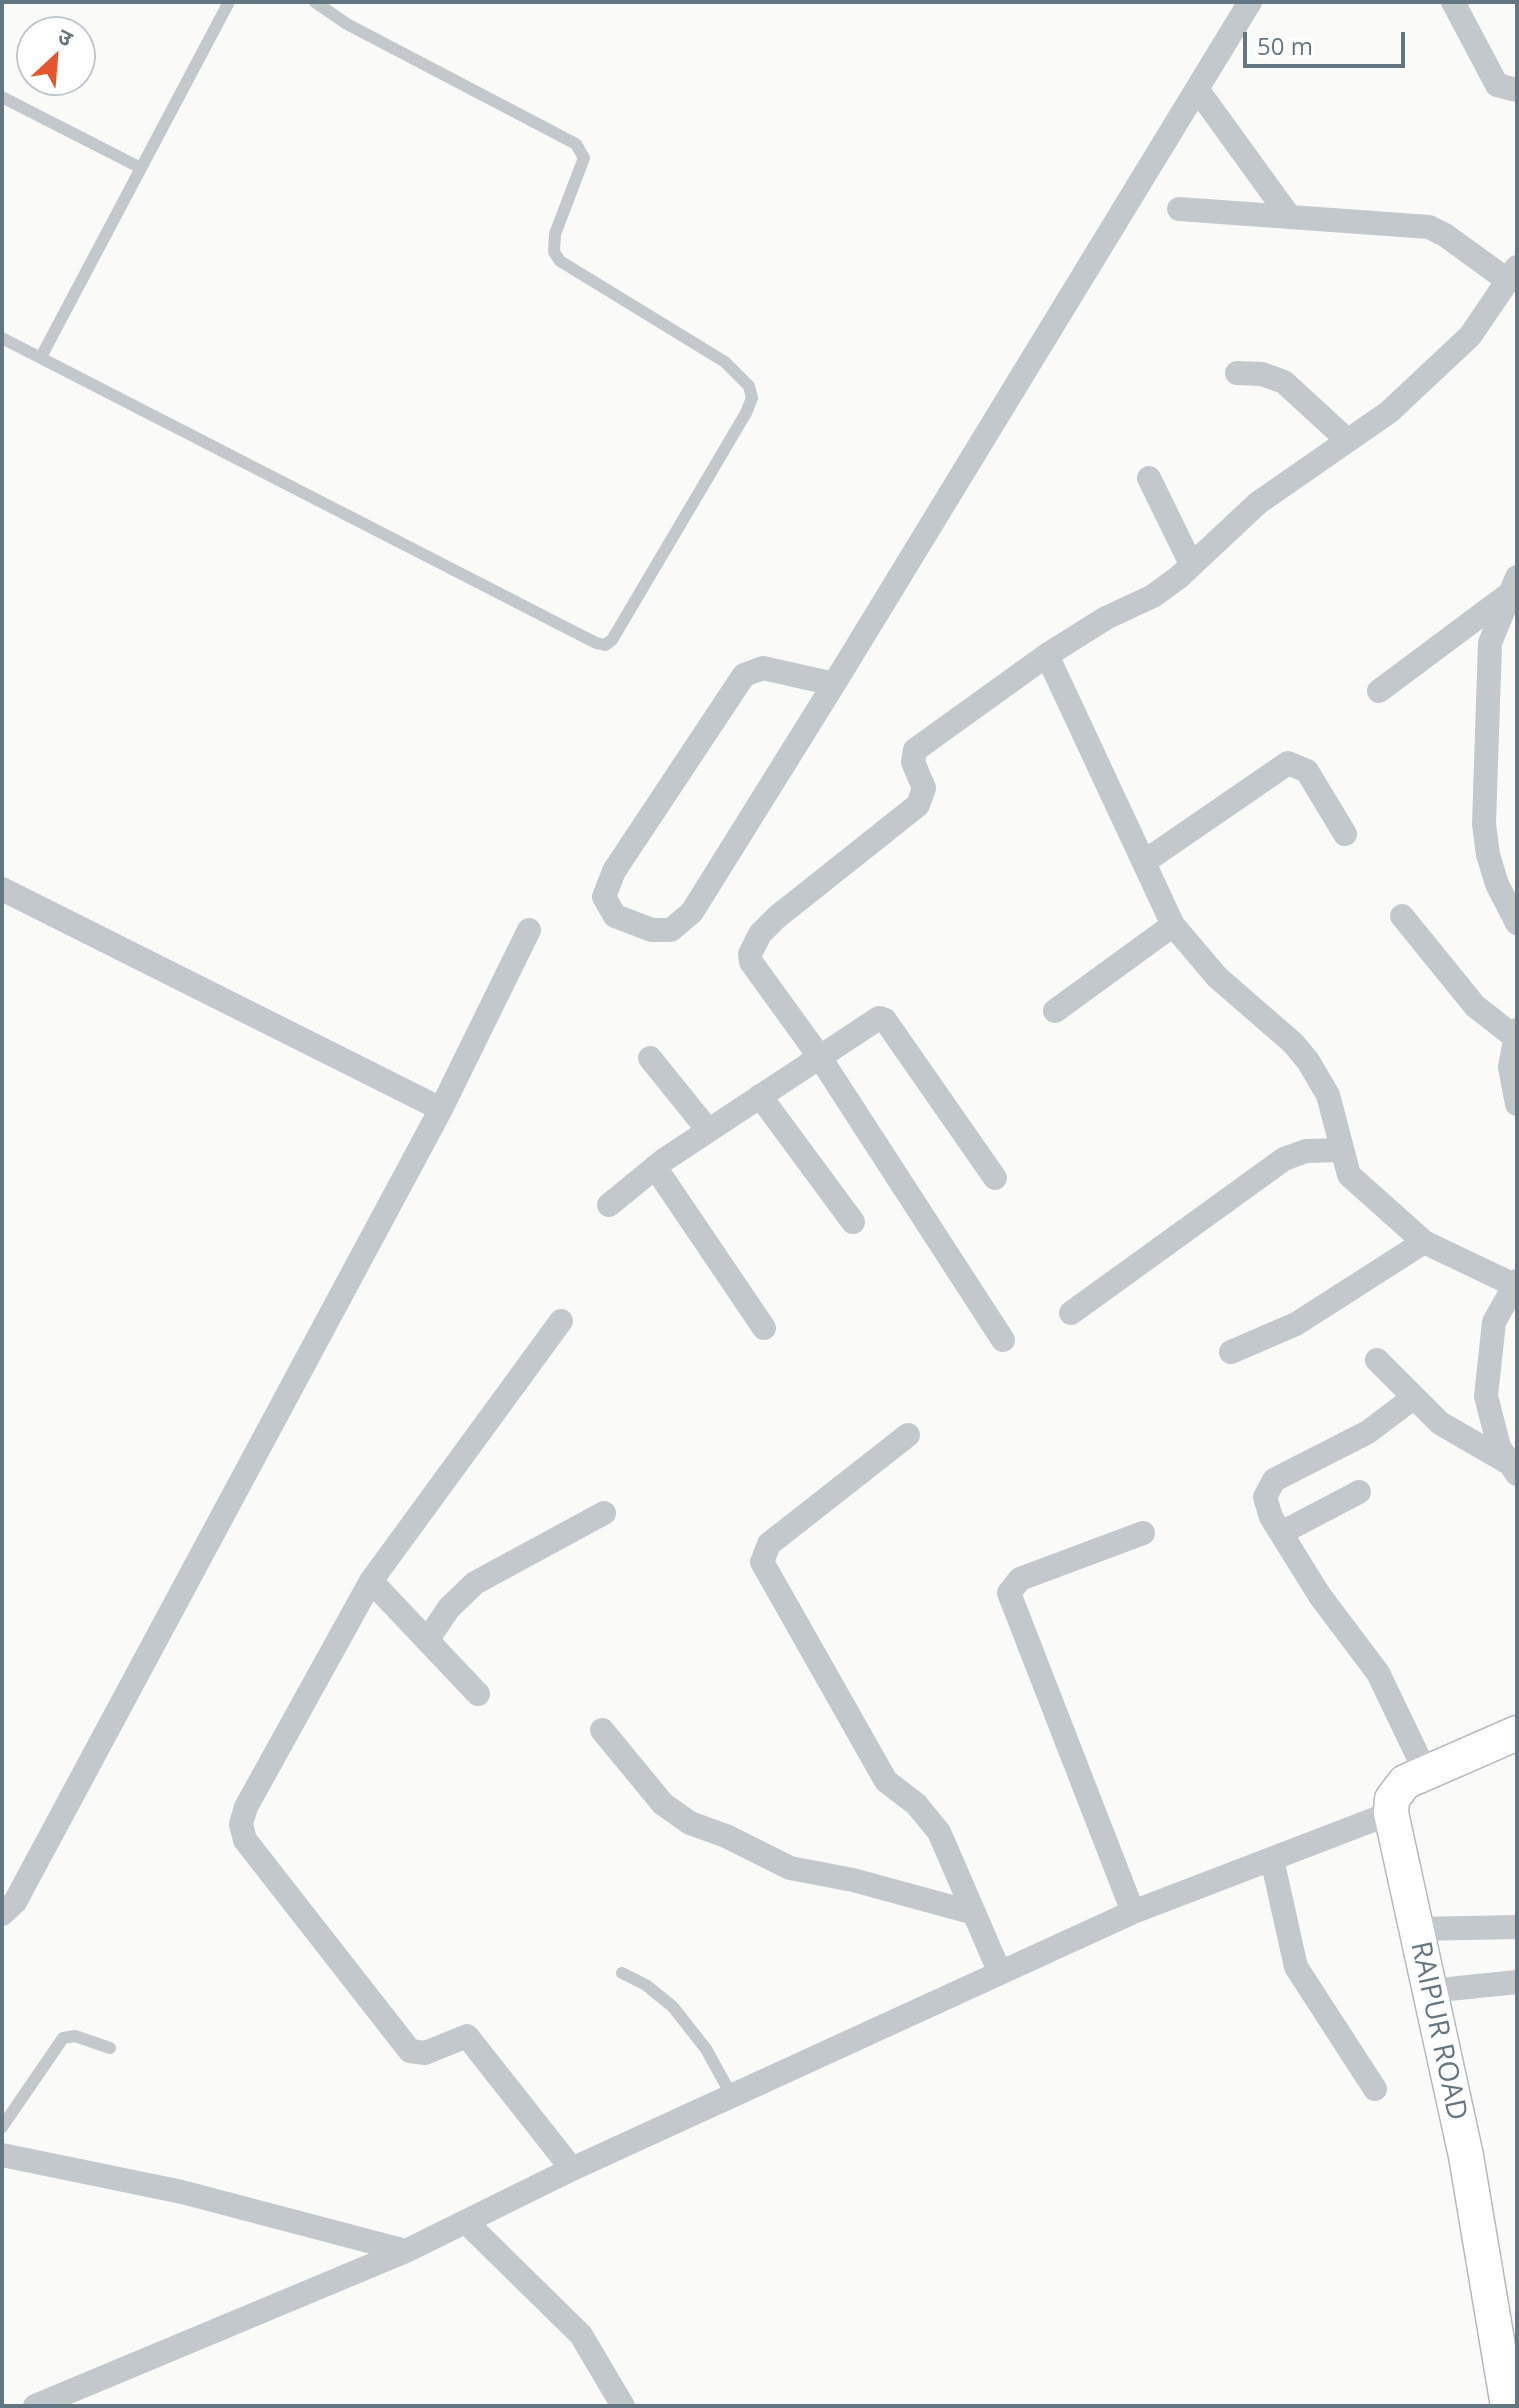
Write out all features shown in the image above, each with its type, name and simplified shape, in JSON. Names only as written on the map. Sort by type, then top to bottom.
[{"type":"main road","points":[[1391,1813],[1397,1790],[1405,1782],[1517,1733]]},
{"type":"main road","name":"RAIPUR ROAD","points":[[1391,1813],[1466,2156],[1508,2406]]},
{"type":"street","points":[[834,684],[763,668],[744,675],[614,871],[604,897],[615,916],[652,930],[671,930],[683,923],[834,684],[1250,2]]},
{"type":"street","points":[[1453,2],[1497,85],[1517,90]]},
{"type":"street","points":[[1197,89],[1289,216]]},
{"type":"street","points":[[1003,1340],[819,1056],[751,962],[752,946],[777,917],[918,805],[924,788],[913,756],[920,746],[1047,655],[1106,618],[1153,596],[1258,503],[1389,412],[1470,336],[1512,273],[1429,227],[1179,209]]},
{"type":"street","points":[[1237,373],[1262,374],[1284,382],[1347,440]]},
{"type":"street","points":[[1149,478],[1191,564]]},
{"type":"street","points":[[1379,691],[1513,585]]},
{"type":"street","points":[[1513,585],[1490,643],[1484,824],[1488,855],[1497,884],[1517,923]]},
{"type":"street","points":[[1047,655],[1173,925],[1217,977],[1293,1043],[1308,1061],[1328,1095],[1340,1150],[1355,1183],[1424,1242],[1516,1283],[1494,1322],[1486,1396],[1499,1447],[1514,1469]]},
{"type":"street","points":[[1144,862],[1288,763],[1307,771],[1345,834]]},
{"type":"street","points":[[2,889],[441,1109]]},
{"type":"street","points":[[1402,916],[1475,1006],[1516,1034],[1510,1082],[1517,1104]]},
{"type":"street","points":[[1055,1011],[1173,925]]},
{"type":"street","points":[[2,1914],[15,1902],[441,1109],[529,930]]},
{"type":"street","points":[[609,1205],[655,1167],[876,1018],[883,1019],[995,1178]]},
{"type":"street","points":[[650,1058],[708,1130]]},
{"type":"street","points":[[760,1096],[853,1222]]},
{"type":"street","points":[[1071,1313],[1284,1159],[1306,1151],[1340,1150]]},
{"type":"street","points":[[655,1167],[764,1328]]},
{"type":"street","points":[[1231,1352],[1296,1324],[1424,1242]]},
{"type":"street","points":[[561,1321],[371,1581],[246,1807],[242,1832],[410,2051],[425,2053],[467,2036],[572,2169]]},
{"type":"street","points":[[1377,1360],[1440,1423],[1514,1469]]},
{"type":"street","points":[[1413,1398],[1368,1432],[1274,1480],[1265,1497],[1281,1533],[1320,1596],[1378,1673],[1426,1773]]},
{"type":"street","points":[[908,1435],[769,1544],[762,1562],[886,1781],[916,1804],[939,1832],[1000,1973]]},
{"type":"street","points":[[1281,1533],[1359,1492]]},
{"type":"street","points":[[428,1639],[449,1608],[475,1583],[604,1513]]},
{"type":"street","points":[[1133,1912],[1009,1593],[1020,1579],[1143,1533]]},
{"type":"street","points":[[371,1581],[478,1694]]},
{"type":"street","points":[[602,1730],[663,1804],[690,1823],[726,1836],[790,1868],[853,1880],[974,1913]]},
{"type":"street","points":[[35,2406],[406,2251],[572,2169],[1133,1912],[1391,1813]]},
{"type":"street","points":[[1272,1859],[1296,1967],[1375,2089]]},
{"type":"street","points":[[1416,1929],[1517,1927]]},
{"type":"street","points":[[1430,1991],[1517,1982]]},
{"type":"street","points":[[2,2155],[182,2192],[406,2251]]},
{"type":"street","points":[[467,2223],[581,2335],[623,2406]]},
{"type":"lane","points":[[41,357],[229,2]]},
{"type":"lane","points":[[2,338],[596,643],[605,645],[612,640],[746,413],[752,398],[749,386],[725,362],[560,261],[554,252],[555,234],[584,158],[576,144],[347,24],[315,2]]},
{"type":"lane","points":[[2,97],[139,167]]},
{"type":"lane","points":[[622,1973],[661,1995],[693,2029],[732,2096]]},
{"type":"lane","points":[[2,2127],[63,2038],[75,2036],[110,2048]]}]
